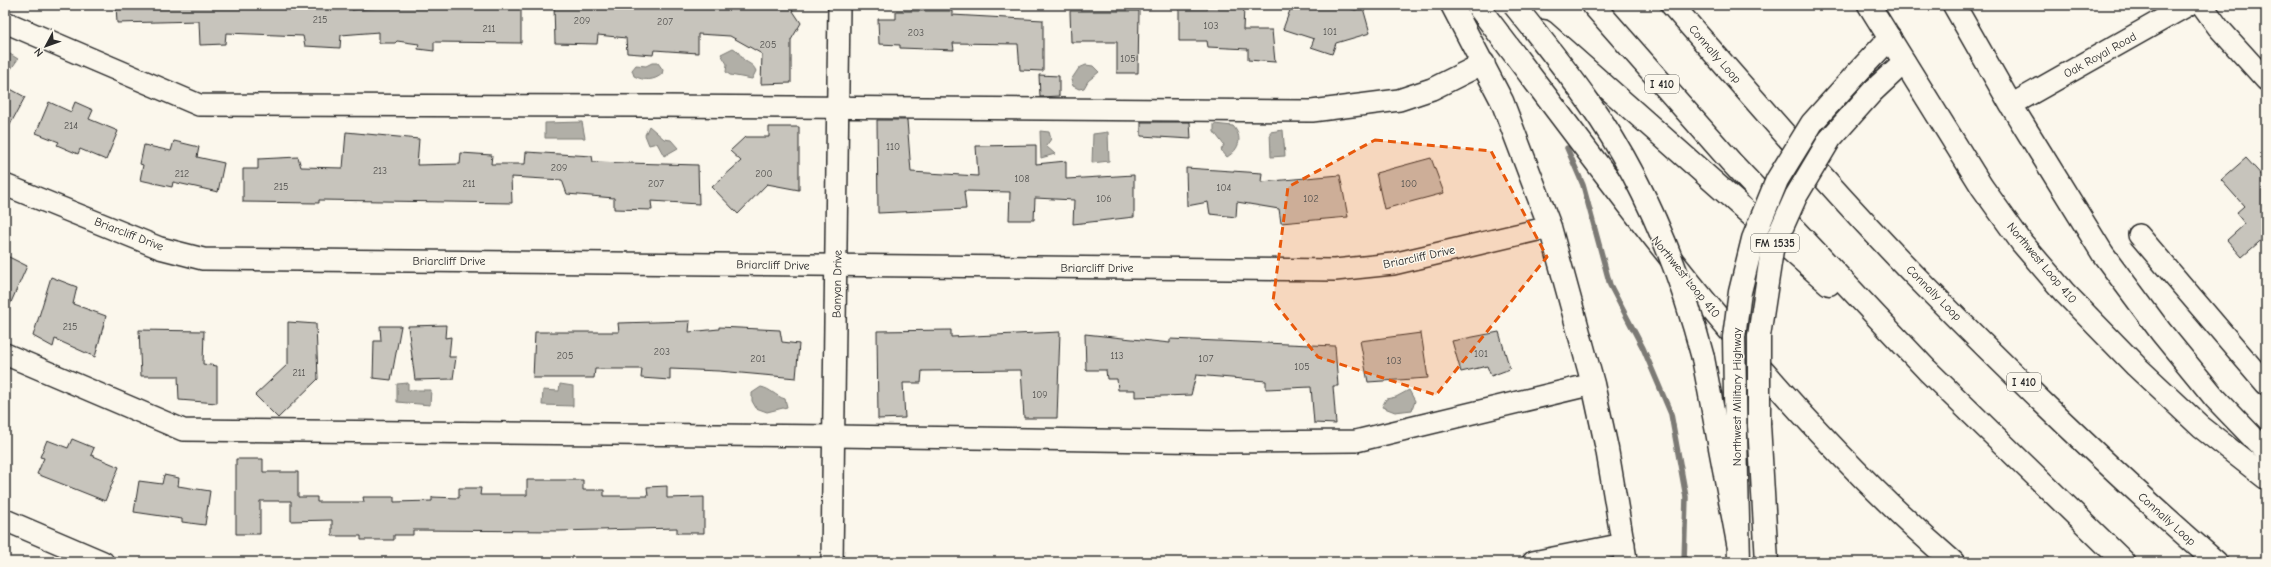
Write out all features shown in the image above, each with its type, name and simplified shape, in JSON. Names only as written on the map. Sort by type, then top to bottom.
[{"type":"main road","points":[[1452,5],[1484,63],[1502,101],[1550,227],[1593,384],[1625,553]]},
{"type":"main road","name":"Northwest Loop 410","points":[[1477,5],[1660,246],[1712,311],[1786,396],[1850,463],[1947,558]]},
{"type":"main road","points":[[1514,5],[1589,102],[1626,163],[1652,213],[1678,272],[1703,358],[1739,553]]},
{"type":"main road","points":[[1514,5],[1927,370]]},
{"type":"main road","name":"I 410","points":[[1593,5],[1731,162],[1927,370],[2124,562]]},
{"type":"main road","name":"Connally Loop","points":[[1672,5],[1840,195],[1929,290],[2144,500],[2216,562]]},
{"type":"main road","name":"Northwest Loop 410","points":[[1869,5],[1982,187],[2022,243],[2055,282],[2136,366],[2201,427],[2266,478]]},
{"type":"main road","points":[[1954,5],[2011,105],[2103,254],[2161,332],[2215,398],[2266,451]]},
{"type":"main road","name":"Northwest Military Highway","points":[[1739,553],[1734,337],[1740,292],[1753,239],[1777,180],[1812,123],[1890,38]]},
{"type":"main road","name":"Northwest Military Highway","points":[[1768,562],[1759,424],[1759,336],[1772,250],[1796,196],[1830,139],[1873,92],[1904,62]]},
{"type":"main road","points":[[2088,528],[2118,562]]},
{"type":"street","name":"Banyan Drive","points":[[832,562],[837,266],[839,5]]},
{"type":"street","name":"Oak Royal Road","points":[[2011,105],[2188,5]]},
{"type":"street","points":[[2202,5],[2218,27],[2266,80]]},
{"type":"street","points":[[5,22],[198,105],[838,106],[1312,111],[1400,100],[1432,89],[1484,63]]},
{"type":"street","name":"Briarcliff Drive","points":[[5,185],[160,248],[202,259],[1335,270],[1393,264],[1550,227]]},
{"type":"street","points":[[2139,235],[2266,384]]},
{"type":"street","points":[[5,354],[183,430],[834,436],[1229,442],[1356,441],[1593,384]]},
{"type":"street","points":[[5,520],[103,562]]},
{"type":"street","points":[[1533,562],[1625,553]]},
{"type":"highlighted area","points":[[1375,140],[1491,151],[1547,257],[1436,395],[1318,357],[1273,301],[1288,187]]},
{"type":"shaded area","points":[[733,48],[755,69],[756,71],[752,79],[730,75],[726,72],[727,64],[721,54]]},
{"type":"shaded area","points":[[5,51],[18,59],[11,69],[5,65]]},
{"type":"shaded area","points":[[652,63],[658,63],[663,70],[662,74],[649,80],[634,76],[632,70],[636,65],[646,66]]},
{"type":"shaded area","points":[[1086,65],[1093,66],[1099,72],[1088,81],[1084,88],[1079,89],[1073,86],[1071,80],[1079,68]]},
{"type":"shaded area","points":[[582,122],[585,138],[545,138],[545,123]]},
{"type":"shaded area","points":[[1214,124],[1233,126],[1238,134],[1239,143],[1235,150],[1227,157],[1221,150],[1224,145],[1214,132]]},
{"type":"shaded area","points":[[649,126],[664,139],[671,140],[678,148],[664,156],[657,143],[649,145],[645,135]]},
{"type":"shaded area","points":[[1283,130],[1285,156],[1271,157],[1270,132]]},
{"type":"shaded area","points":[[1040,131],[1049,132],[1051,139],[1046,146],[1055,154],[1041,158]]},
{"type":"shaded area","points":[[1108,132],[1109,161],[1092,163],[1093,134]]},
{"type":"shaded area","points":[[408,383],[408,390],[431,390],[430,405],[397,402],[397,384]]},
{"type":"shaded area","points":[[560,384],[573,386],[573,406],[542,405],[543,390],[559,391]]},
{"type":"shaded area","points":[[761,387],[768,389],[785,399],[787,407],[767,412],[756,408],[752,401],[752,393]]},
{"type":"shaded area","points":[[1409,390],[1415,401],[1412,410],[1395,412],[1382,407],[1386,399],[1396,397]]},
{"type":"building","points":[[116,5],[352,5],[352,10],[382,7],[382,5],[521,5],[521,43],[434,42],[434,51],[418,49],[419,44],[397,41],[395,43],[379,43],[379,32],[341,35],[340,48],[305,46],[303,36],[226,33],[225,44],[200,45],[199,21],[117,23]]},
{"type":"building","points":[[554,5],[715,8],[715,5],[789,5],[801,23],[791,40],[791,83],[761,84],[762,54],[730,36],[698,34],[698,53],[654,50],[653,55],[627,53],[626,38],[598,35],[597,44],[555,43]]},
{"type":"building","points":[[1292,5],[1340,5],[1355,10],[1363,8],[1370,33],[1336,43],[1332,54],[1311,47],[1314,39],[1283,29]]},
{"type":"building","points":[[1244,7],[1243,30],[1272,30],[1275,62],[1248,60],[1248,49],[1208,47],[1207,41],[1179,41],[1179,8]]},
{"type":"building","points":[[896,11],[952,11],[952,15],[1043,20],[1043,71],[1020,70],[1018,44],[953,43],[954,50],[900,48],[900,45],[879,44],[878,19],[896,19]]},
{"type":"building","points":[[1070,11],[1139,11],[1138,73],[1117,73],[1117,42],[1071,42]]},
{"type":"building","points":[[1039,75],[1059,76],[1059,96],[1040,97]]},
{"type":"building","points":[[5,86],[25,97],[5,134]]},
{"type":"building","points":[[49,102],[71,112],[75,102],[93,110],[89,119],[118,131],[106,160],[80,149],[78,154],[57,145],[59,142],[36,133]]},
{"type":"building","points":[[877,120],[907,120],[911,172],[978,176],[976,146],[1036,145],[1036,164],[1066,161],[1066,179],[1134,175],[1134,217],[1073,224],[1074,200],[1035,198],[1034,220],[1009,220],[1010,192],[964,191],[966,209],[878,213]]},
{"type":"building","points":[[1141,122],[1190,122],[1191,139],[1141,136]]},
{"type":"building","points":[[769,127],[799,127],[799,190],[767,184],[738,214],[712,187],[741,161],[730,151],[745,137],[769,137]]},
{"type":"building","points":[[346,132],[419,139],[417,165],[460,164],[461,153],[492,155],[491,164],[525,164],[526,152],[592,156],[593,162],[698,165],[699,204],[651,201],[652,210],[614,209],[614,198],[567,194],[562,180],[511,177],[512,203],[319,200],[319,203],[243,202],[243,169],[258,169],[258,159],[298,157],[301,167],[343,168]]},
{"type":"building","points":[[174,141],[199,147],[197,157],[224,163],[218,192],[173,182],[172,187],[140,180],[143,165],[140,164],[144,145],[171,151]]},
{"type":"building","points":[[1431,158],[1444,193],[1384,209],[1376,173]]},
{"type":"building","points":[[2246,158],[2266,180],[2266,236],[2242,257],[2227,240],[2245,224],[2236,213],[2244,206],[2221,180]]},
{"type":"building","points":[[1186,168],[1262,173],[1261,182],[1340,175],[1348,217],[1281,223],[1279,209],[1237,202],[1236,217],[1210,214],[1208,202],[1187,206]]},
{"type":"building","points":[[5,255],[27,266],[5,316]]},
{"type":"building","points":[[51,277],[77,287],[73,304],[106,316],[95,357],[55,339],[53,347],[33,336]]},
{"type":"building","points":[[690,321],[689,332],[719,329],[719,327],[780,330],[782,342],[799,344],[796,378],[719,371],[670,369],[670,380],[641,378],[642,369],[595,369],[594,378],[533,378],[535,332],[619,332],[618,323]]},
{"type":"building","points":[[288,322],[316,324],[318,379],[278,418],[255,395],[288,364]]},
{"type":"building","points":[[446,325],[445,338],[451,337],[449,357],[456,357],[453,379],[415,380],[408,326]]},
{"type":"building","points":[[380,326],[401,326],[391,380],[373,378],[374,341],[381,341]]},
{"type":"building","points":[[139,330],[204,331],[203,364],[217,366],[217,403],[179,400],[178,376],[141,376]]},
{"type":"building","points":[[951,330],[951,337],[1060,332],[1057,418],[1024,418],[1021,370],[922,371],[921,383],[903,383],[905,418],[878,419],[877,331]]},
{"type":"building","points":[[1499,332],[1510,369],[1491,376],[1487,366],[1461,372],[1452,341]]},
{"type":"building","points":[[1421,333],[1428,378],[1368,382],[1360,341]]},
{"type":"building","points":[[1085,334],[1170,343],[1170,339],[1335,346],[1338,386],[1333,386],[1336,424],[1314,423],[1311,387],[1266,389],[1266,381],[1196,375],[1191,395],[1135,397],[1135,390],[1118,390],[1117,379],[1107,379],[1106,370],[1086,370]]},
{"type":"building","points":[[72,439],[94,448],[91,455],[119,467],[105,501],[37,474],[44,458],[40,457],[47,440],[68,448]]},
{"type":"building","points":[[236,459],[263,459],[263,472],[298,472],[298,497],[317,497],[317,502],[364,502],[363,497],[394,497],[394,502],[432,501],[432,497],[459,498],[459,488],[481,488],[480,495],[527,495],[527,480],[583,480],[583,490],[604,490],[604,496],[648,496],[647,487],[667,486],[667,498],[704,497],[704,533],[677,533],[677,528],[559,531],[413,530],[413,535],[394,535],[394,540],[361,540],[361,536],[332,536],[332,520],[291,521],[291,501],[260,501],[260,534],[236,534]]},
{"type":"building","points":[[164,475],[179,478],[178,486],[210,491],[205,525],[182,522],[182,519],[134,512],[139,481],[162,484]]},
{"type":"waterway","points":[[1567,148],[1583,185],[1610,285],[1643,348],[1671,414],[1686,497],[1684,562]]}]
